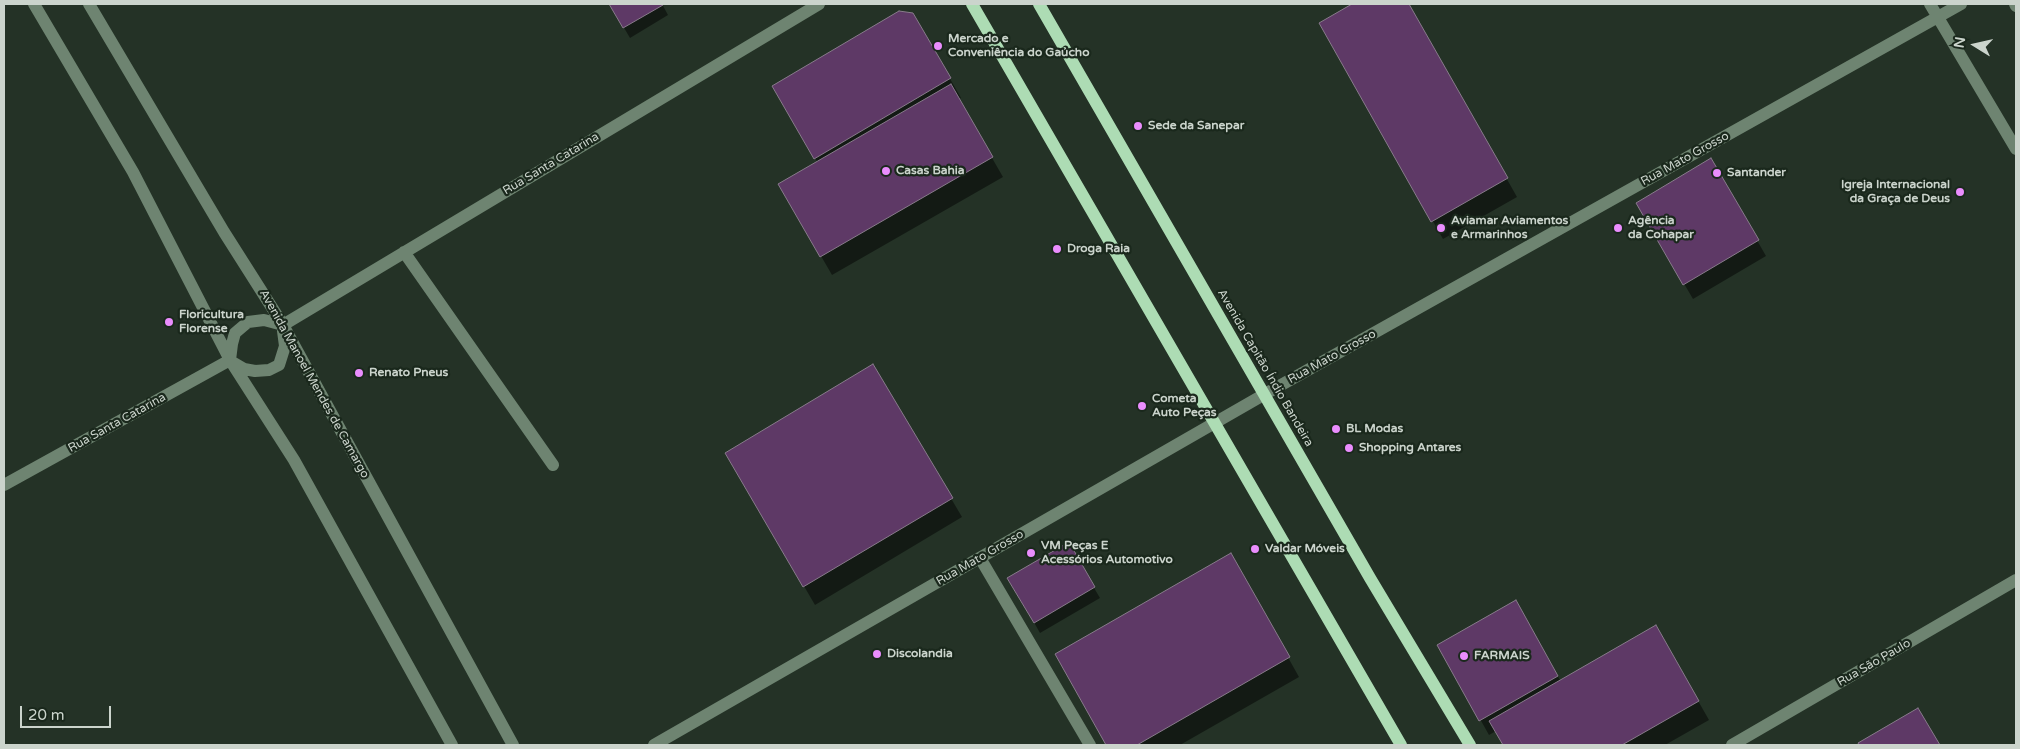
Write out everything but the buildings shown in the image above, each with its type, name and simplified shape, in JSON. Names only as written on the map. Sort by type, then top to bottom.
[{"type":"main road","points":[[972,4],[1401,745]]},
{"type":"main road","name":"Avenida Capitão Índio Bandeira","points":[[1039,4],[1370,578],[1470,745]]},
{"type":"street","points":[[34,4],[133,172],[230,360],[294,460],[452,745]]},
{"type":"street","name":"Avenida Manoel Mendes de Camargo","points":[[89,4],[224,232],[283,325],[513,745]]},
{"type":"street","name":"Rua Santa Catarina","points":[[283,325],[820,4]]},
{"type":"street","points":[[1930,4],[2016,149]]},
{"type":"street","name":"Rua Mato Grosso","points":[[654,745],[1265,394],[1961,4]]},
{"type":"street","points":[[404,252],[553,465]]},
{"type":"street","points":[[264,320],[283,325],[285,346],[279,365],[269,370],[255,371],[244,369],[230,360],[232,344],[236,334],[248,322],[264,320]]},
{"type":"street","name":"Rua Santa Catarina","points":[[4,485],[230,360]]},
{"type":"street","points":[[980,558],[1090,745]]},
{"type":"street","name":"Rua São Paulo","points":[[1732,745],[2016,580]]},
{"type":"place","name":"Mercado e Conveniência do Gaúcho","points":[[938,46]]},
{"type":"place","name":"Sede da Sanepar","points":[[1138,126]]},
{"type":"place","name":"Casas Bahia","points":[[886,171]]},
{"type":"place","name":"Santander","points":[[1717,173]]},
{"type":"place","name":"Igreja Internacional da Graça de Deus","points":[[1960,192]]},
{"type":"place","name":"Aviamar Aviamentos e Armarinhos","points":[[1441,228]]},
{"type":"place","name":"Agência da Cohapar","points":[[1618,228]]},
{"type":"place","name":"Droga Raia","points":[[1057,249]]},
{"type":"place","name":"Floricultura Florense","points":[[169,322]]},
{"type":"place","name":"Renato Pneus","points":[[359,373]]},
{"type":"place","name":"Cometa Auto Peças","points":[[1142,406]]},
{"type":"place","name":"BL Modas","points":[[1336,429]]},
{"type":"place","name":"Shopping Antares","points":[[1349,448]]},
{"type":"place","name":"Valdar Móveis","points":[[1255,549]]},
{"type":"place","name":"VM Peças E Acessórios Automotivo","points":[[1031,553]]},
{"type":"place","name":"Discolandia","points":[[877,654]]},
{"type":"place","name":"FARMAIS","points":[[1464,656]]}]
